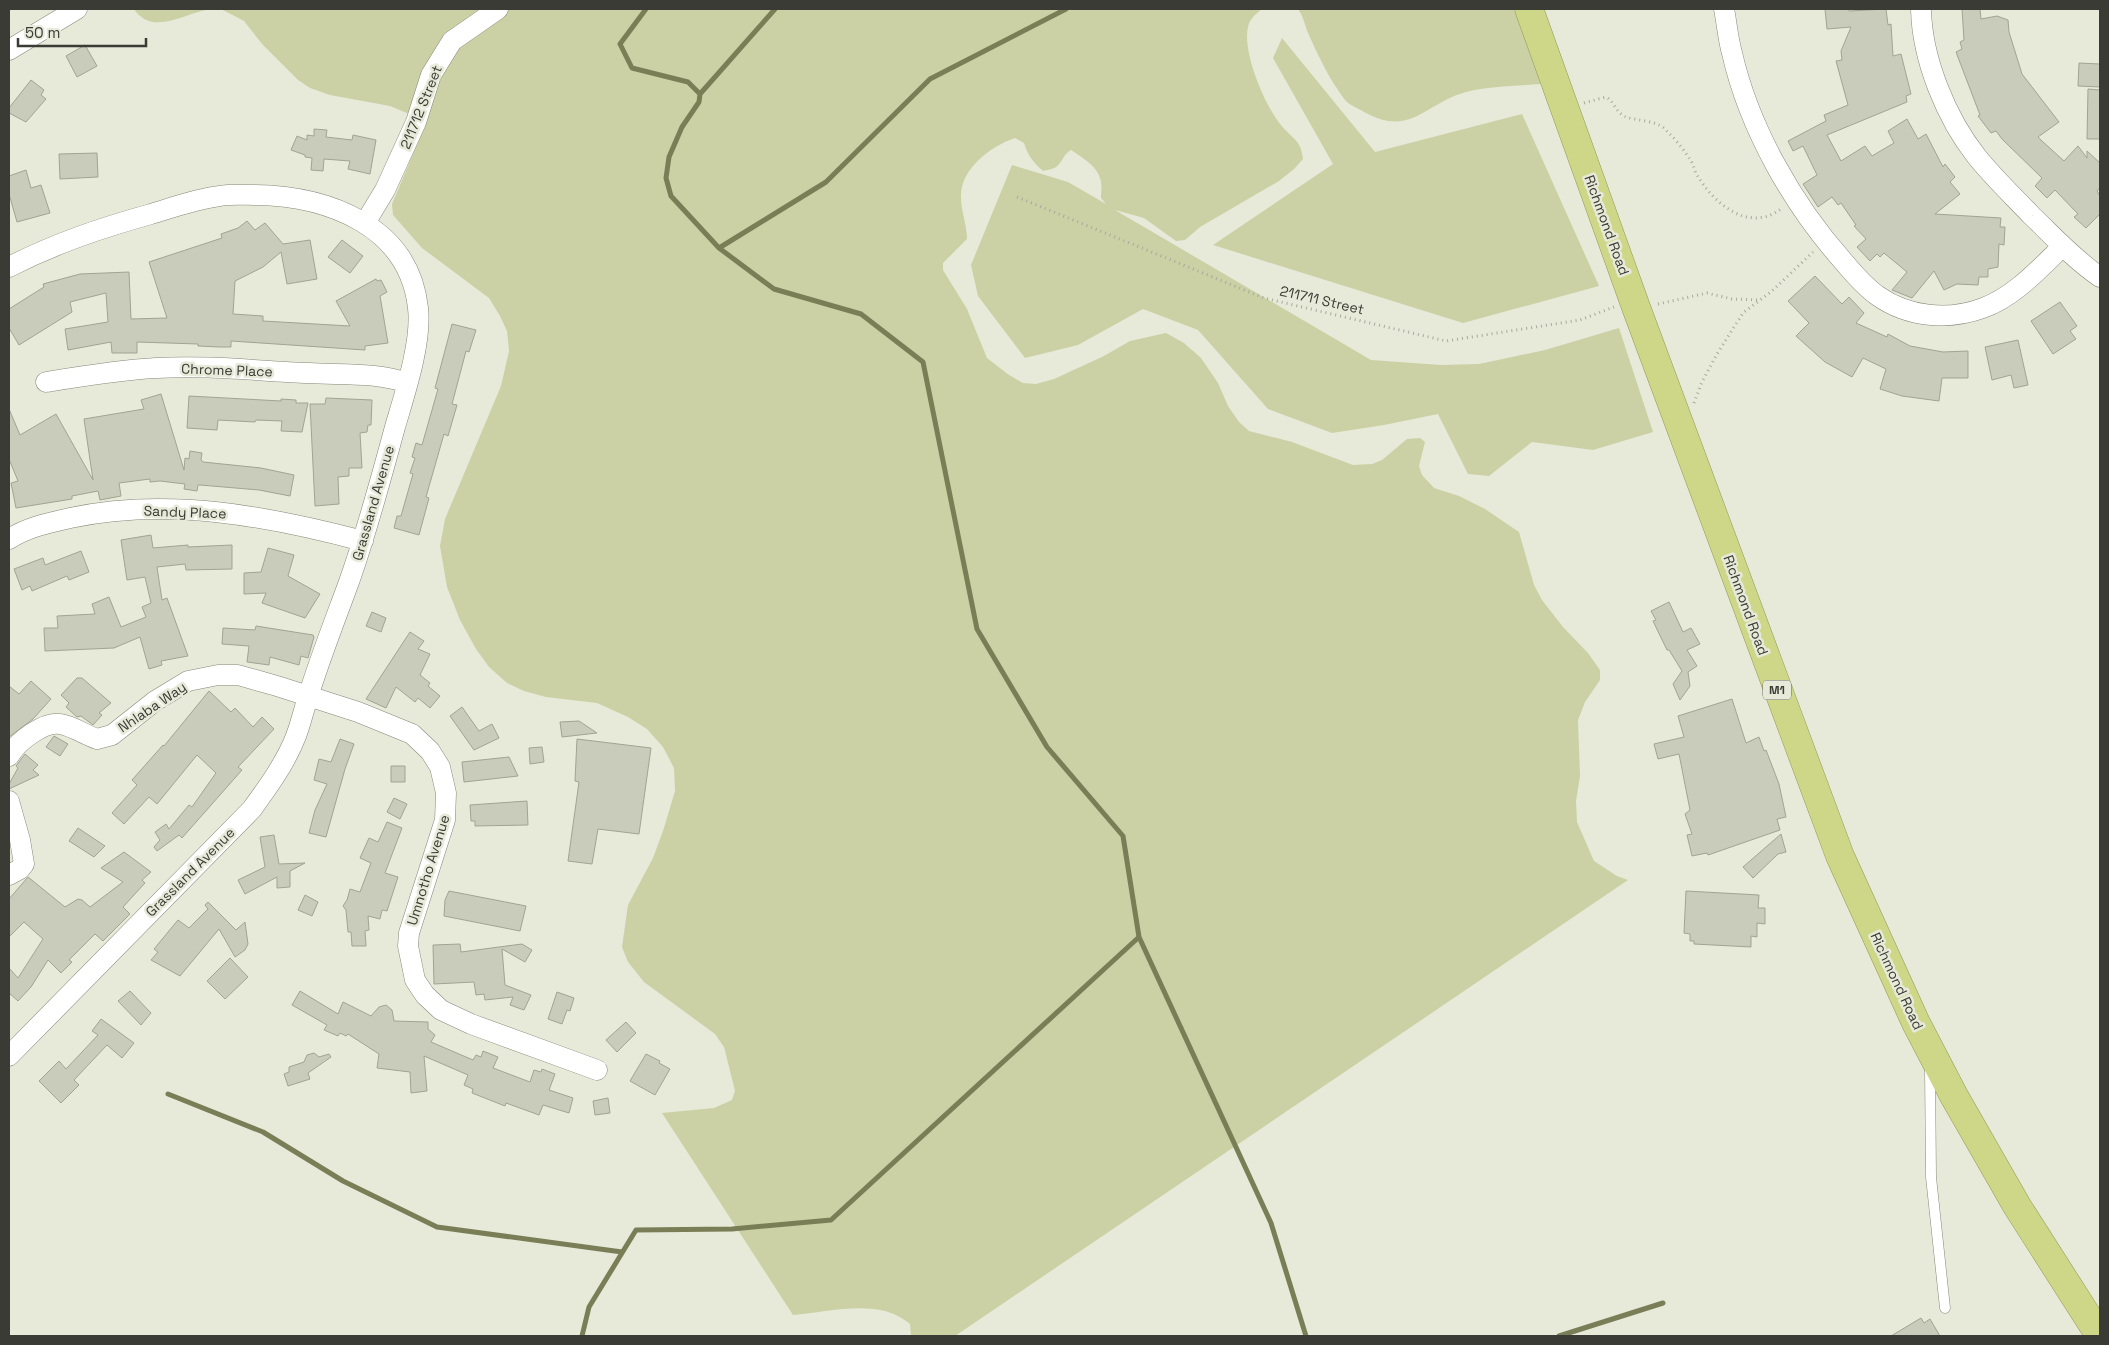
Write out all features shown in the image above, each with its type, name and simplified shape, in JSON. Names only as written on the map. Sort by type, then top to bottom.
[{"type":"highway","name":"Richmond Road","points":[[1529,9],[1635,304],[1840,856],[1930,1048],[1963,1112],[2060,1275],[2100,1336]]},
{"type":"street","points":[[9,50],[77,9]]},
{"type":"street","name":"211712 Street","points":[[365,223],[385,190],[416,122],[431,75],[452,41],[498,9]]},
{"type":"street","points":[[1724,9],[1732,54],[1756,123],[1783,178],[1825,241],[1877,296],[1897,306],[1922,314],[1956,315],[1982,309],[2002,300],[2018,288],[2062,246]]},
{"type":"street","points":[[1921,9],[1927,49],[1938,86],[1954,122],[1976,156],[2062,246],[2100,277]]},
{"type":"street","name":"Grassland Avenue","points":[[9,267],[46,248],[103,228],[190,202],[222,195],[282,196],[313,202],[341,211],[365,223],[380,234],[402,260],[413,285],[420,324],[408,383],[363,541],[308,696],[296,736],[269,786],[252,809],[9,1056]]},
{"type":"street","name":"Chrome Place","points":[[46,382],[107,372],[158,368],[202,368],[370,377],[395,379],[408,383]]},
{"type":"street","name":"Sandy Place","points":[[9,539],[38,525],[98,512],[169,508],[235,514],[316,529],[363,541]]},
{"type":"street","name":"Nhlaba Way","points":[[9,756],[26,737],[58,723],[97,739],[104,738],[120,729],[155,702],[188,682],[218,675],[238,675],[308,696]]},
{"type":"street","name":"Umnotho Avenue","points":[[308,696],[358,712],[412,734],[430,751],[440,767],[446,793],[445,820],[409,933],[408,946],[415,980],[419,988],[447,1014],[597,1070]]},
{"type":"street","points":[[9,801],[20,840],[24,864],[20,869],[9,875]]},
{"type":"lane","points":[[1930,1048],[1931,1177],[1945,1308]]},
{"type":"path","points":[[1578,103],[1606,97],[1623,115],[1656,124],[1666,129],[1690,160],[1697,176],[1713,195],[1741,217],[1749,219],[1769,217],[1796,199]]},
{"type":"path","name":"211711 Street","points":[[1017,197],[1264,298],[1446,341],[1580,320],[1635,304],[1707,293],[1723,298],[1760,300]]},
{"type":"path","points":[[1683,434],[1702,382],[1743,313],[1782,282],[1825,241]]},
{"type":"green space","points":[[134,9],[212,9],[171,21],[151,22]]},
{"type":"green space","points":[[221,9],[1262,9],[1249,24],[1248,50],[1256,78],[1268,105],[1281,125],[1298,143],[1303,159],[1279,181],[1200,227],[1185,240],[1176,241],[1144,218],[1115,210],[1371,360],[1441,365],[1479,364],[1545,350],[1619,328],[1653,432],[1593,450],[1532,442],[1489,476],[1468,474],[1438,414],[1332,433],[1268,409],[1198,330],[1143,309],[1078,345],[1025,358],[978,296],[971,265],[1012,165],[1068,182],[1106,204],[1101,198],[1100,177],[1094,167],[1071,150],[1056,167],[1043,171],[1031,158],[1024,143],[1015,138],[996,147],[979,160],[971,168],[962,187],[961,202],[967,239],[943,263],[943,270],[967,309],[987,358],[1023,383],[1036,384],[1054,379],[1104,356],[1130,341],[1166,333],[1184,343],[1201,358],[1218,383],[1228,406],[1239,422],[1249,431],[1292,442],[1353,465],[1372,464],[1382,460],[1407,439],[1420,438],[1425,442],[1419,466],[1422,475],[1434,488],[1459,496],[1485,509],[1519,532],[1534,585],[1542,600],[1563,627],[1588,653],[1600,670],[1600,680],[1585,702],[1578,720],[1580,776],[1576,801],[1577,822],[1594,861],[1617,876],[1628,880],[955,1336],[911,1336],[910,1324],[898,1316],[869,1308],[838,1309],[793,1315],[662,1113],[714,1108],[732,1100],[735,1091],[724,1047],[715,1034],[644,982],[628,962],[622,947],[628,905],[653,858],[675,791],[674,768],[663,747],[647,729],[628,717],[597,703],[546,697],[524,691],[507,683],[489,667],[476,649],[460,620],[447,587],[440,546],[445,519],[501,386],[509,351],[507,331],[489,298],[422,248],[393,215],[392,204],[419,140],[414,116],[390,106],[330,95],[310,88],[298,80],[263,45],[244,21]]},
{"type":"green space","points":[[1298,9],[1514,9],[1541,84],[1475,90],[1452,97],[1406,120],[1380,119],[1351,105],[1345,100],[1325,68]]},
{"type":"green space","points":[[1282,38],[1375,152],[1522,114],[1599,286],[1463,323],[1213,245],[1333,164],[1273,58]]},
{"type":"building","points":[[1825,9],[1849,9],[1849,11],[1886,9],[1888,25],[1891,24],[1893,56],[1901,54],[1911,94],[1906,96],[1907,102],[1827,135],[1841,161],[1865,146],[1872,156],[1894,143],[1888,131],[1907,119],[1918,139],[1926,134],[1943,167],[1945,164],[1955,177],[1950,182],[1960,194],[1935,214],[2001,218],[2000,227],[2005,227],[2004,245],[1999,244],[1998,267],[1988,269],[1988,277],[1979,277],[1978,285],[1957,284],[1944,290],[1934,271],[1912,298],[1892,290],[1907,272],[1884,253],[1880,257],[1877,254],[1870,261],[1857,247],[1866,239],[1854,226],[1856,225],[1841,203],[1838,205],[1832,197],[1818,207],[1803,184],[1817,175],[1803,146],[1793,151],[1788,141],[1826,121],[1824,115],[1848,105],[1836,61],[1842,60],[1841,51],[1851,27],[1827,29]]},
{"type":"building","points":[[1962,9],[1980,9],[1981,19],[1997,16],[2008,20],[2009,32],[2022,74],[2059,122],[2038,137],[2064,161],[2078,146],[2087,158],[2087,151],[2100,163],[2100,188],[2097,191],[2100,196],[2100,214],[2086,228],[2074,217],[2078,214],[2055,190],[2047,198],[2035,186],[2042,178],[1996,131],[1991,133],[1978,116],[1980,115],[1956,52],[1962,49],[1960,42],[1964,40]]},
{"type":"building","points":[[85,45],[97,66],[77,77],[66,56]]},
{"type":"building","points":[[2079,63],[2100,64],[2100,87],[2078,86]]},
{"type":"building","points":[[31,80],[44,90],[41,95],[46,99],[26,122],[9,113],[9,108]]},
{"type":"building","points":[[2088,89],[2100,90],[2100,139],[2087,139]]},
{"type":"building","points":[[314,129],[327,130],[326,137],[352,140],[353,135],[376,140],[370,174],[348,169],[350,161],[324,159],[323,171],[311,170],[312,158],[305,157],[305,155],[291,150],[297,136],[307,140],[307,135],[314,136]]},
{"type":"building","points":[[97,153],[98,177],[60,179],[59,154]]},
{"type":"building","points":[[26,170],[31,188],[41,185],[50,213],[17,222],[9,194],[9,176]]},
{"type":"building","points":[[247,221],[255,230],[265,223],[283,244],[310,240],[317,279],[287,284],[281,252],[263,267],[235,281],[233,314],[263,316],[263,321],[350,326],[336,301],[376,279],[377,281],[381,280],[387,292],[380,296],[388,343],[365,346],[365,350],[231,341],[231,347],[137,342],[137,353],[112,353],[111,342],[68,350],[65,329],[108,322],[106,293],[70,302],[72,312],[19,345],[9,328],[9,309],[44,287],[43,284],[80,274],[129,272],[131,319],[167,318],[149,262],[222,238],[221,234],[238,228]]},
{"type":"building","points":[[342,240],[363,256],[350,273],[328,257]]},
{"type":"building","points":[[1815,276],[1842,304],[1849,297],[1864,313],[1856,323],[1887,337],[1888,334],[1910,346],[1943,352],[1968,351],[1968,378],[1942,378],[1939,401],[1902,396],[1880,389],[1886,369],[1863,358],[1852,377],[1825,362],[1796,336],[1809,323],[1788,301]]},
{"type":"building","points":[[2060,302],[2077,326],[2070,331],[2076,339],[2053,354],[2031,321]]},
{"type":"building","points":[[452,324],[476,330],[469,352],[466,351],[452,404],[457,405],[448,436],[444,434],[426,497],[429,498],[419,535],[394,528],[397,516],[401,516],[413,474],[410,473],[415,458],[412,457],[416,443],[422,445],[438,389],[435,388]]},
{"type":"building","points":[[2018,340],[2028,385],[2014,388],[2011,375],[1992,380],[1985,347]]},
{"type":"building","points":[[161,394],[184,470],[185,458],[189,459],[190,451],[202,453],[201,460],[203,462],[261,468],[294,475],[290,496],[259,490],[200,485],[198,485],[197,491],[184,489],[185,484],[160,481],[150,482],[150,479],[119,483],[121,496],[100,500],[98,491],[72,496],[72,499],[16,508],[11,483],[18,481],[9,459],[9,409],[20,435],[56,414],[93,480],[84,419],[144,409],[141,400]]},
{"type":"building","points":[[189,396],[281,401],[281,399],[296,400],[296,403],[308,403],[302,432],[281,431],[282,421],[256,420],[255,422],[218,420],[217,430],[187,428]]},
{"type":"building","points":[[326,398],[372,400],[371,425],[368,425],[367,432],[360,433],[362,468],[349,468],[349,476],[338,477],[339,504],[315,506],[310,404],[325,404]]},
{"type":"building","points":[[151,535],[153,548],[188,545],[188,547],[232,545],[232,569],[186,570],[185,564],[157,567],[162,600],[167,598],[188,656],[161,661],[162,665],[149,669],[140,637],[114,648],[45,651],[44,628],[58,628],[57,616],[95,614],[92,604],[109,597],[121,627],[146,617],[142,607],[151,603],[145,577],[127,580],[121,540]]},
{"type":"building","points":[[268,548],[294,555],[288,576],[320,594],[305,618],[262,603],[266,593],[244,594],[244,573],[261,572]]},
{"type":"building","points":[[81,551],[89,572],[69,580],[67,576],[32,591],[30,586],[22,590],[14,569],[43,558],[45,565]]},
{"type":"building","points":[[1669,602],[1683,632],[1691,628],[1700,644],[1687,650],[1697,666],[1688,672],[1690,686],[1680,700],[1673,684],[1682,671],[1669,650],[1667,650],[1653,621],[1656,620],[1651,611]]},
{"type":"building","points":[[372,612],[386,618],[381,632],[366,626]]},
{"type":"building","points":[[256,626],[313,635],[308,658],[301,656],[299,665],[270,657],[269,665],[247,662],[249,646],[222,644],[223,628],[255,630]]},
{"type":"building","points":[[410,632],[424,641],[418,649],[430,654],[420,675],[430,683],[428,686],[440,696],[430,708],[418,698],[415,702],[396,687],[386,708],[366,699]]},
{"type":"building","points":[[77,678],[82,678],[111,703],[99,713],[102,715],[93,725],[81,716],[77,717],[66,707],[69,703],[61,695]]},
{"type":"building","points":[[31,681],[51,699],[33,719],[9,737],[9,686],[19,694]]},
{"type":"building","points":[[209,691],[231,712],[235,708],[253,727],[262,717],[274,729],[238,767],[242,770],[182,838],[179,835],[157,851],[154,847],[160,840],[155,832],[166,824],[169,829],[189,805],[192,807],[216,773],[197,755],[157,804],[149,797],[124,824],[112,813],[137,785],[132,780],[164,746]]},
{"type":"building","points":[[1732,699],[1746,743],[1759,737],[1764,751],[1766,750],[1779,784],[1786,817],[1777,819],[1780,830],[1708,855],[1707,853],[1692,856],[1687,835],[1692,834],[1685,814],[1690,810],[1679,754],[1658,759],[1654,744],[1684,737],[1678,716]]},
{"type":"building","points":[[462,707],[479,731],[492,724],[499,738],[474,750],[450,716]]},
{"type":"building","points":[[579,721],[597,733],[562,737],[560,722]]},
{"type":"building","points":[[54,736],[68,744],[60,756],[46,747]]},
{"type":"building","points":[[340,739],[354,744],[326,837],[309,833],[315,810],[327,784],[314,780],[319,759],[331,762]]},
{"type":"building","points":[[577,739],[651,748],[639,834],[598,829],[592,864],[568,861],[579,782],[575,781]]},
{"type":"building","points":[[542,747],[544,762],[530,764],[529,748]]},
{"type":"building","points":[[25,754],[38,765],[33,770],[39,775],[9,789],[9,784],[18,768],[16,766]]},
{"type":"building","points":[[509,757],[518,776],[464,782],[462,762]]},
{"type":"building","points":[[391,766],[405,766],[405,782],[391,782]]},
{"type":"building","points":[[394,798],[407,804],[400,819],[387,812]]},
{"type":"building","points":[[527,801],[528,825],[475,826],[475,821],[471,821],[470,805]]},
{"type":"building","points":[[387,822],[402,828],[385,873],[398,877],[387,911],[382,910],[380,919],[368,916],[369,930],[365,931],[366,946],[352,946],[351,932],[348,932],[346,910],[343,906],[350,889],[360,892],[371,863],[360,858],[369,838],[378,842]]},
{"type":"building","points":[[78,828],[105,846],[94,857],[69,841]]},
{"type":"building","points":[[1781,834],[1786,852],[1778,854],[1753,878],[1743,867]]},
{"type":"building","points":[[274,835],[279,864],[305,863],[290,871],[290,887],[277,888],[277,877],[245,894],[238,880],[265,867],[260,837]]},
{"type":"building","points":[[124,852],[151,872],[142,880],[145,883],[123,907],[130,914],[103,941],[95,934],[69,960],[72,962],[61,973],[48,960],[31,987],[18,1001],[9,993],[9,968],[18,978],[43,939],[24,922],[9,937],[9,899],[28,877],[65,907],[78,899],[90,907],[123,882],[101,868]]},
{"type":"building","points":[[449,891],[526,906],[520,931],[444,916],[445,900]]},
{"type":"building","points":[[1686,891],[1759,895],[1758,908],[1765,908],[1765,924],[1757,923],[1757,937],[1751,936],[1751,947],[1694,944],[1694,941],[1690,941],[1690,934],[1684,933]]},
{"type":"building","points":[[305,895],[318,902],[312,916],[298,910]]},
{"type":"building","points":[[208,902],[236,930],[245,922],[248,944],[245,950],[235,957],[219,929],[180,976],[151,960],[158,952],[154,949],[178,920],[189,928],[208,909],[205,905]]},
{"type":"building","points":[[460,944],[461,952],[522,944],[532,950],[525,962],[502,949],[505,985],[531,995],[524,1010],[510,1005],[513,997],[485,1000],[484,994],[476,995],[474,982],[434,984],[433,945]]},
{"type":"building","points":[[230,958],[248,977],[225,999],[207,981]]},
{"type":"building","points":[[130,991],[151,1013],[141,1025],[118,1001]]},
{"type":"building","points":[[300,991],[338,1014],[343,1002],[371,1016],[379,1007],[386,1005],[392,1010],[394,1021],[428,1022],[428,1029],[435,1035],[431,1042],[473,1060],[476,1055],[481,1057],[483,1051],[498,1057],[493,1068],[530,1082],[534,1070],[541,1072],[542,1069],[555,1074],[549,1090],[573,1098],[569,1113],[543,1105],[539,1115],[506,1103],[505,1106],[472,1093],[473,1089],[464,1085],[468,1075],[424,1056],[427,1091],[411,1093],[410,1072],[377,1068],[379,1054],[348,1034],[346,1036],[340,1033],[338,1036],[324,1030],[327,1025],[292,1005]]},
{"type":"building","points":[[557,992],[574,998],[570,1011],[567,1010],[562,1024],[548,1019]]},
{"type":"building","points":[[101,1019],[134,1043],[122,1058],[107,1045],[74,1080],[79,1085],[61,1103],[39,1081],[59,1061],[66,1069],[98,1035],[92,1031]]},
{"type":"building","points":[[626,1022],[636,1033],[617,1052],[606,1040]]},
{"type":"building","points":[[314,1053],[319,1057],[329,1054],[331,1057],[308,1073],[310,1079],[288,1086],[284,1074],[289,1072],[289,1067],[304,1062],[307,1055]]},
{"type":"building","points":[[646,1054],[670,1069],[655,1095],[630,1081]]},
{"type":"building","points":[[608,1098],[610,1113],[595,1115],[593,1101]]},
{"type":"building","points":[[1921,1318],[1924,1323],[1930,1319],[1940,1336],[1891,1336]]},
{"type":"waterway","points":[[646,9],[620,44],[632,68],[688,82],[700,94],[699,102],[682,127],[669,157],[666,178],[671,196],[719,248],[774,289],[861,314],[923,362],[977,629],[1047,747],[1123,836],[1139,937],[1271,1223],[1306,1336]]},
{"type":"waterway","points":[[700,94],[775,9]]},
{"type":"waterway","points":[[719,248],[826,182],[930,79],[1066,9]]},
{"type":"waterway","points":[[582,1336],[589,1307],[636,1230],[732,1229],[831,1220],[1139,937]]},
{"type":"waterway","points":[[168,1094],[263,1132],[343,1181],[437,1227],[622,1252]]},
{"type":"waterway","points":[[1559,1336],[1663,1303]]}]
